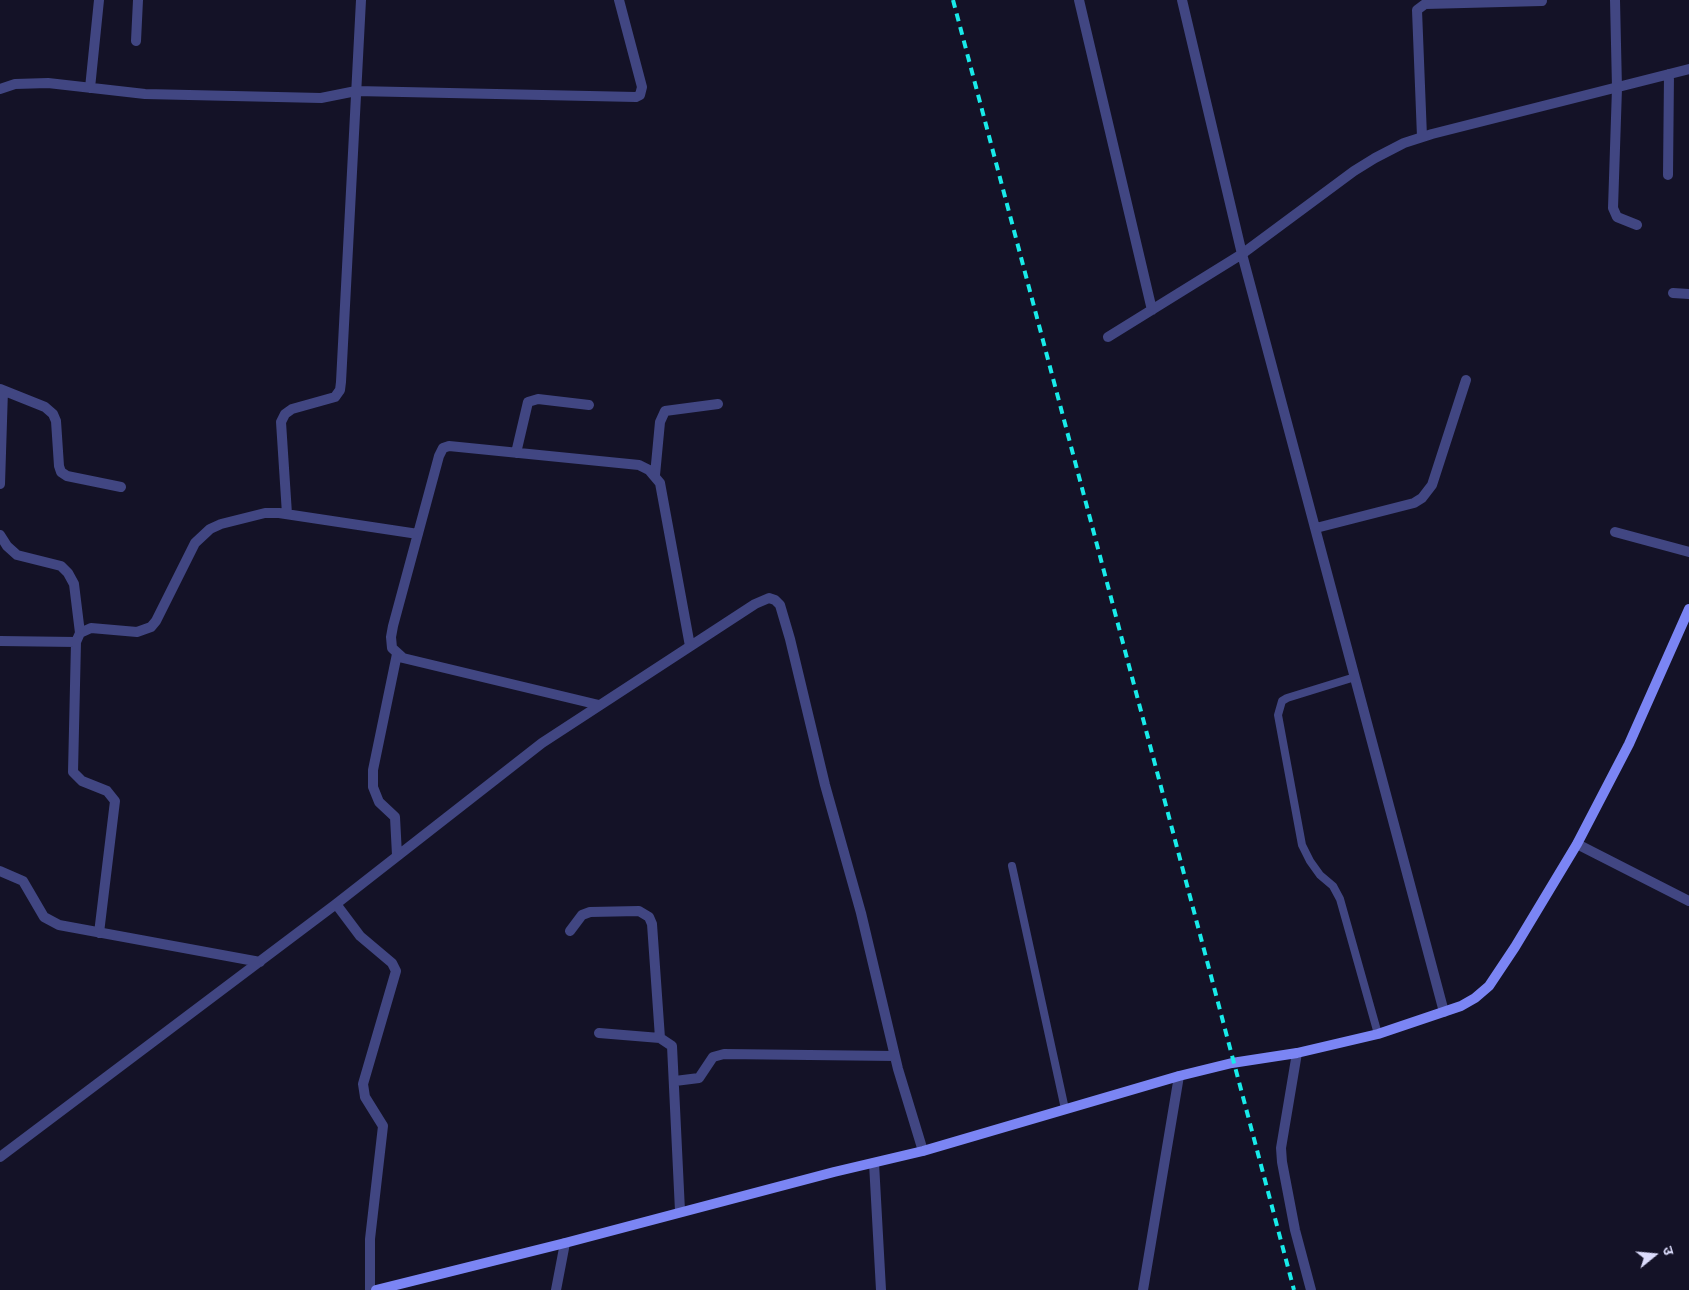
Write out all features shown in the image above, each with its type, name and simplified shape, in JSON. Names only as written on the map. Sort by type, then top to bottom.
[{"type":"main road","points":[[376,1290],[564,1243],[680,1211],[923,1151],[1179,1076],[1232,1064],[1297,1054],[1378,1034],[1444,1012],[1475,998],[1489,986],[1515,947],[1577,844],[1629,744],[1689,609]]},
{"type":"street","points":[[90,88],[99,0]]},
{"type":"street","points":[[136,41],[138,0]]},
{"type":"street","points":[[287,514],[281,422],[285,414],[292,409],[335,397],[340,390],[361,0]]},
{"type":"street","points":[[0,89],[15,84],[30,83],[145,94],[321,98],[356,91],[636,97],[640,95],[642,87],[619,0]]},
{"type":"street","points":[[1079,0],[1152,310]]},
{"type":"street","points":[[1182,0],[1242,254],[1444,1012]]},
{"type":"street","points":[[1615,0],[1617,88],[1613,208],[1617,217],[1637,225]]},
{"type":"street","points":[[1422,137],[1417,10],[1425,4],[1542,1]]},
{"type":"street","points":[[1108,337],[1242,254],[1375,158],[1422,137],[1689,69]]},
{"type":"street","points":[[1668,175],[1669,74]]},
{"type":"street","points":[[1673,293],[1689,294]]},
{"type":"street","points":[[1316,528],[1414,503],[1422,498],[1432,485],[1466,380]]},
{"type":"street","points":[[0,484],[2,390],[45,407],[53,414],[56,421],[61,472],[67,476],[121,487]]},
{"type":"street","points":[[516,453],[526,406],[531,400],[538,399],[589,405]]},
{"type":"street","points":[[690,646],[660,483],[656,475],[660,422],[665,411],[718,404]]},
{"type":"street","points":[[599,705],[403,658],[392,648],[391,637],[439,456],[443,448],[449,446],[639,465],[656,475]]},
{"type":"street","points":[[0,641],[78,638],[91,628],[137,632],[151,627],[156,621],[187,556],[202,535],[221,524],[245,517],[265,513],[287,514],[418,534]]},
{"type":"street","points":[[1615,532],[1689,552]]},
{"type":"street","points":[[0,535],[7,546],[18,555],[61,566],[74,584],[78,638],[73,772],[82,781],[107,791],[115,801],[99,933]]},
{"type":"street","points":[[0,1158],[336,904],[528,754],[599,705],[763,599],[775,600],[780,605],[790,639],[825,785],[861,913],[895,1056],[923,1151]]},
{"type":"street","points":[[397,654],[373,770],[373,788],[379,802],[395,817],[397,855]]},
{"type":"street","points":[[1577,844],[1689,901]]},
{"type":"street","points":[[0,871],[23,881],[47,920],[59,925],[260,962]]},
{"type":"street","points":[[336,904],[360,936],[392,963],[396,971],[363,1084],[366,1097],[382,1122],[383,1133],[372,1223],[370,1290]]},
{"type":"street","points":[[570,931],[582,915],[590,912],[639,911],[649,917],[652,924],[660,1038]]},
{"type":"street","points":[[599,1034],[660,1038],[672,1046],[680,1211]]},
{"type":"street","points":[[675,1081],[699,1078],[713,1057],[724,1054],[895,1056]]},
{"type":"street","points":[[1297,1054],[1282,1140],[1282,1162],[1295,1230],[1311,1290]]},
{"type":"street","points":[[1143,1290],[1179,1076]]},
{"type":"street","points":[[874,1163],[881,1290]]},
{"type":"street","points":[[556,1290],[564,1243]]},
{"type":"lane","points":[[1355,677],[1287,698],[1282,701],[1278,715],[1302,845],[1310,861],[1320,875],[1333,886],[1340,899],[1378,1034]]},
{"type":"lane","points":[[1012,866],[1065,1109]]},
{"type":"railway","points":[[953,0],[1294,1290]]}]
